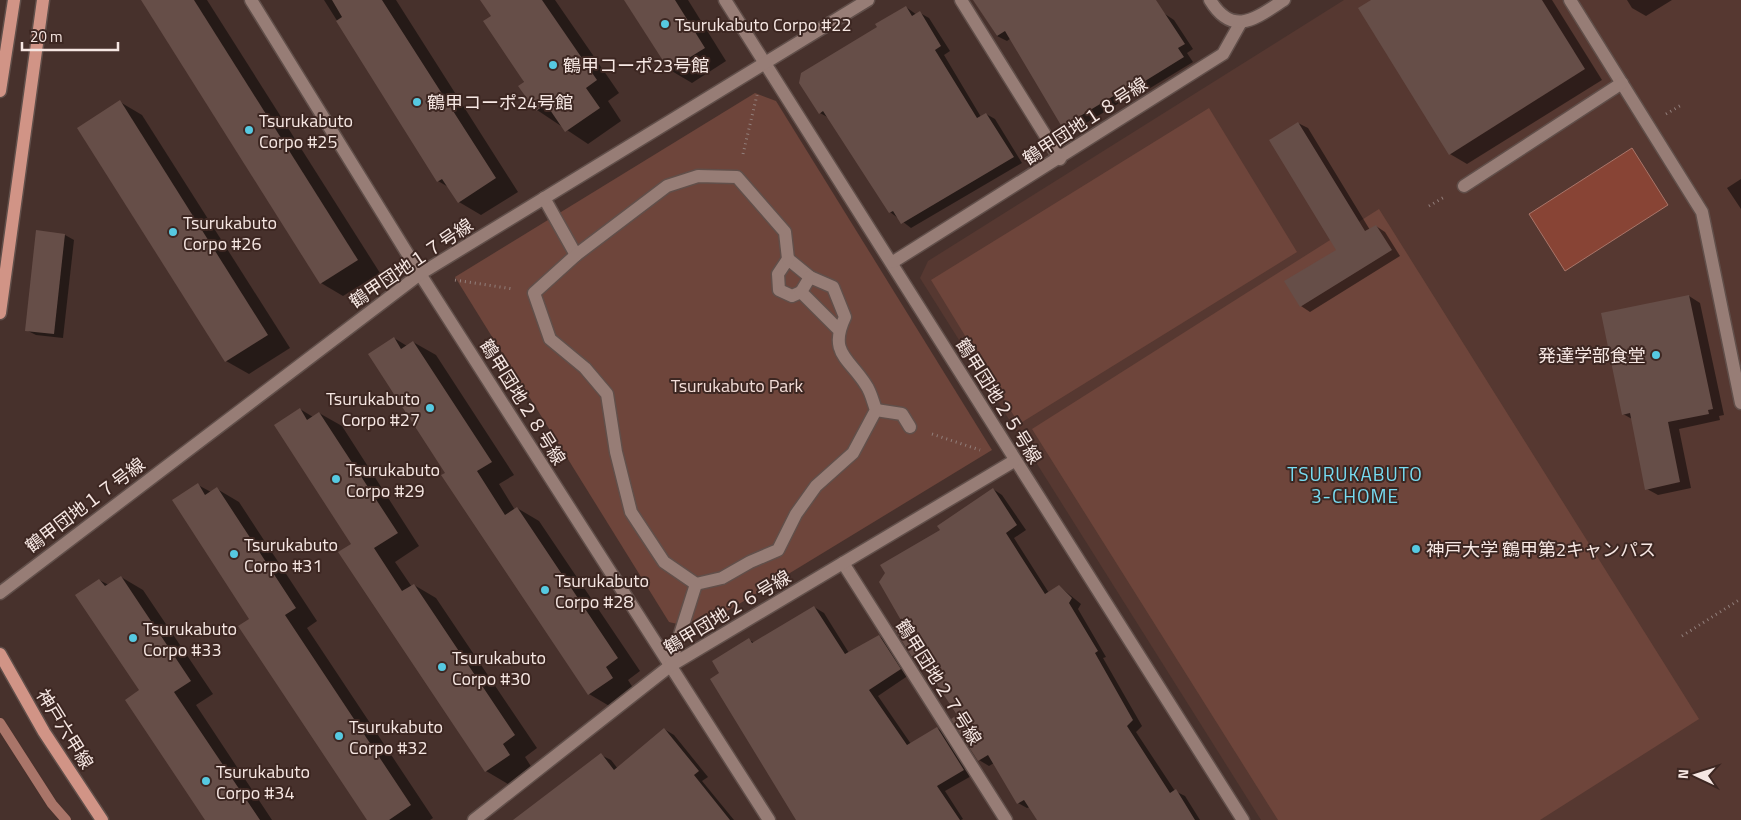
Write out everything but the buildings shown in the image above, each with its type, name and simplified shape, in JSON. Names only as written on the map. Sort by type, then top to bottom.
[{"type":"main road","points":[[0,91],[14,0]]},
{"type":"main road","points":[[0,313],[42,0]]},
{"type":"main road","name":"神戸六甲線","points":[[0,654],[44,732],[102,820]]},
{"type":"street","name":"鶴甲団地２８号線","points":[[251,0],[420,274],[770,820]]},
{"type":"street","name":"鶴甲団地２５号線","points":[[726,0],[893,262],[1014,460],[1243,820]]},
{"type":"street","name":"鶴甲団地１７号線","points":[[0,592],[420,274],[868,0]]},
{"type":"street","points":[[961,0],[1060,159]]},
{"type":"street","points":[[1210,0],[1222,15],[1241,22],[1251,21],[1284,0]]},
{"type":"street","points":[[1570,0],[1702,212],[1741,403]]},
{"type":"street","name":"鶴甲団地１８号線","points":[[893,262],[1060,159],[1223,54],[1241,22]]},
{"type":"street","points":[[1464,186],[1622,83]]},
{"type":"street","points":[[788,259],[810,278],[833,287],[845,317],[839,330],[840,350],[867,386],[876,410],[853,453],[816,486],[796,514],[778,550],[750,562],[722,578],[696,584],[664,562],[631,512],[616,452],[607,394],[585,368],[550,339],[534,293],[576,255],[667,186],[698,176],[738,177],[785,232],[788,259],[778,274],[780,290],[792,296],[801,292],[810,278]]},
{"type":"street","points":[[544,198],[576,255]]},
{"type":"street","points":[[801,292],[839,330]]},
{"type":"street","points":[[876,410],[902,414],[910,427]]},
{"type":"street","name":"鶴甲団地２６号線","points":[[474,820],[670,666],[1014,460]]},
{"type":"street","name":"鶴甲団地２７号線","points":[[843,563],[1006,820]]},
{"type":"street","points":[[670,666],[696,584]]},
{"type":"path","points":[[738,177],[765,63]]},
{"type":"path","points":[[420,274],[534,293]]},
{"type":"path","points":[[910,427],[1014,460]]},
{"type":"path","points":[[1682,636],[1739,600]]},
{"type":"shaded area","name":"神戸大学 鶴甲第2キャンパス","points":[[1344,0],[1741,0],[1741,820],[1261,820],[920,278],[928,261]]},
{"type":"shaded area","points":[[1632,148],[1668,205],[1565,271],[1529,214]]},
{"type":"green space","name":"Tsurukabuto Park","points":[[755,93],[776,101],[992,450],[698,629],[669,622],[455,277]]},
{"type":"green space","points":[[1209,108],[1297,252],[1019,424],[931,280]]},
{"type":"green space","points":[[1379,209],[1699,719],[1540,820],[1278,820],[1032,429]]},
{"type":"waterway","points":[[0,723],[52,804],[66,820]]},
{"type":"place","name":"Tsurukabuto Corpo #22","points":[[665,24]]},
{"type":"place","name":"鶴甲コーポ23号館","points":[[553,65]]},
{"type":"place","name":"鶴甲コーポ24号館","points":[[417,102]]},
{"type":"place","name":"Tsurukabuto Corpo #25","points":[[249,130]]},
{"type":"place","name":"Tsurukabuto Corpo #26","points":[[173,232]]},
{"type":"place","name":"発達学部食堂","points":[[1656,355]]},
{"type":"place","name":"Tsurukabuto Corpo #27","points":[[430,408]]},
{"type":"place","name":"Tsurukabuto Corpo #29","points":[[336,479]]},
{"type":"place","name":"神戸大学 鶴甲第2キャンパス","points":[[1416,549]]},
{"type":"place","name":"Tsurukabuto Corpo #31","points":[[234,554]]},
{"type":"place","name":"Tsurukabuto Corpo #28","points":[[545,590]]},
{"type":"place","name":"Tsurukabuto Corpo #33","points":[[133,638]]},
{"type":"place","name":"Tsurukabuto Corpo #30","points":[[442,667]]},
{"type":"place","name":"Tsurukabuto Corpo #32","points":[[339,736]]},
{"type":"place","name":"Tsurukabuto Corpo #34","points":[[206,781]]},
{"type":"district","name":"TSURUKABUTO 3-CHOME","points":[[1355,484]]}]
